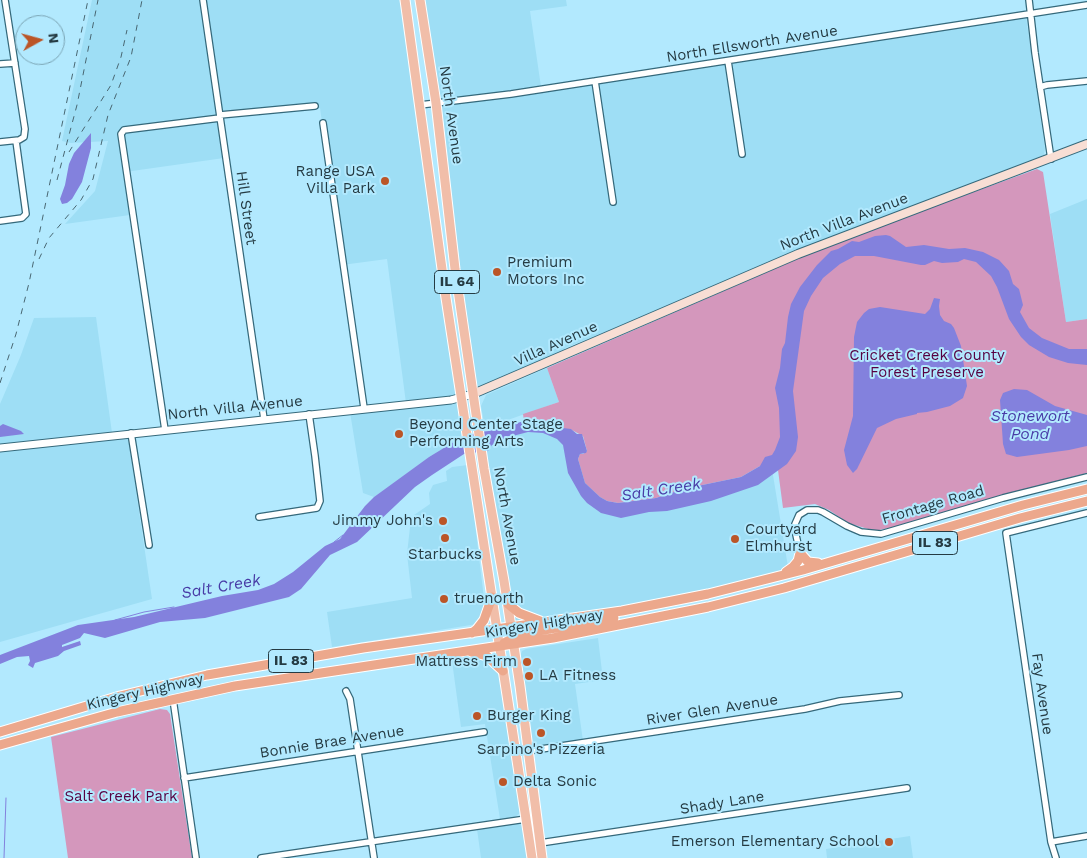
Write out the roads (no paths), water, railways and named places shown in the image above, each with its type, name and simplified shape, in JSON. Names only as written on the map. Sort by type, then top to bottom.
[{"type":"highway","name":"IL 83","points":[[545,622],[708,594],[780,576],[1023,505],[1087,490]]},
{"type":"highway","name":"Kingery Highway","points":[[0,745],[108,714],[235,686],[499,646],[513,641],[625,624],[708,607],[765,593],[1020,518],[1087,501]]},
{"type":"highway","points":[[780,576],[793,567],[800,553],[811,564],[832,561]]},
{"type":"highway","points":[[470,634],[484,620],[492,597]]},
{"type":"highway","points":[[508,604],[519,614],[545,622]]},
{"type":"highway","points":[[513,641],[529,632],[640,613],[656,604]]},
{"type":"highway","name":"Kingery Highway","points":[[0,732],[120,696],[207,675],[363,648],[545,622]]},
{"type":"highway","points":[[463,651],[487,656],[498,664],[503,671]]},
{"type":"main road","name":"North Avenue","points":[[405,0],[420,105]]},
{"type":"main road","name":"North Avenue","points":[[420,0],[436,103],[455,268],[484,469],[508,604],[542,858]]},
{"type":"main road","name":"IL 64","points":[[420,105],[446,298],[532,858]]},
{"type":"main road","name":"North Villa Avenue","points":[[649,317],[798,254],[1087,144]]},
{"type":"main road","name":"Villa Avenue","points":[[473,394],[649,317]]},
{"type":"street","points":[[0,64],[15,62],[5,0]]},
{"type":"street","name":"Hill Street","points":[[202,0],[264,419]]},
{"type":"street","points":[[1029,0],[1051,159]]},
{"type":"street","name":"North Ellsworth Avenue","points":[[420,105],[595,81],[1087,5]]},
{"type":"street","points":[[728,61],[742,154]]},
{"type":"street","points":[[0,142],[16,141],[24,137],[25,129],[15,65]]},
{"type":"street","points":[[595,81],[613,202]]},
{"type":"street","points":[[1040,87],[1087,81]]},
{"type":"street","points":[[165,430],[120,134],[124,130],[220,116],[315,106]]},
{"type":"street","points":[[323,123],[364,408]]},
{"type":"street","points":[[0,221],[24,217],[26,211],[16,141]]},
{"type":"street","name":"North Villa Avenue","points":[[0,448],[451,400],[473,394]]},
{"type":"street","points":[[259,517],[318,508],[320,501],[309,414]]},
{"type":"street","points":[[131,433],[149,544]]},
{"type":"street","name":"Frontage Road","points":[[800,553],[795,524],[799,516],[807,510],[823,512],[861,532],[881,534],[1003,498],[1087,477]]},
{"type":"street","name":"Fay Avenue","points":[[1056,858],[1051,842],[1006,533],[1087,513]]},
{"type":"street","points":[[346,691],[350,699],[374,858]]},
{"type":"street","name":"River Glen Avenue","points":[[528,751],[805,709],[840,701],[899,695]]},
{"type":"street","points":[[173,699],[196,858]]},
{"type":"street","name":"Bonnie Brae Avenue","points":[[184,778],[484,732]]},
{"type":"street","name":"Shady Lane","points":[[540,843],[907,788]]},
{"type":"street","points":[[261,858],[526,818]]},
{"type":"street","points":[[1051,842],[1087,836]]},
{"type":"water","points":[[91,133],[91,148],[82,182],[72,199],[62,204],[60,199],[69,164],[74,153]]},
{"type":"water","points":[[886,235],[906,247],[924,245],[949,249],[965,248],[983,252],[999,260],[1009,271],[1013,284],[1019,289],[1023,305],[1020,312],[1029,328],[1042,338],[1069,349],[1087,349],[1087,365],[1068,363],[1049,357],[1029,345],[1009,319],[991,276],[976,262],[964,259],[958,262],[942,263],[934,261],[921,265],[874,256],[855,256],[840,264],[823,278],[804,311],[793,391],[798,437],[796,451],[787,464],[758,485],[711,501],[667,511],[649,512],[621,518],[601,513],[581,496],[568,473],[563,445],[557,439],[543,433],[528,432],[505,438],[492,445],[488,451],[464,454],[432,475],[415,487],[357,542],[330,555],[301,589],[289,597],[205,618],[160,622],[105,638],[84,633],[80,638],[62,645],[62,647],[80,641],[81,645],[64,651],[58,656],[35,663],[33,668],[28,665],[30,661],[29,656],[17,657],[0,664],[0,655],[78,625],[134,617],[222,596],[258,590],[274,584],[293,572],[325,546],[340,539],[374,497],[429,457],[462,437],[479,432],[530,421],[571,429],[577,434],[582,434],[587,451],[580,454],[578,459],[585,483],[600,497],[607,501],[618,503],[656,498],[683,489],[741,477],[760,466],[765,457],[772,455],[780,437],[779,408],[775,388],[791,304],[800,287],[831,251],[852,241],[859,242],[875,236]]},
{"type":"water","points":[[934,298],[940,299],[940,315],[944,321],[951,324],[954,328],[961,346],[967,386],[963,398],[950,406],[896,419],[877,428],[857,469],[853,473],[847,465],[844,450],[853,416],[854,337],[857,322],[869,309],[880,307],[925,314],[930,309]]},
{"type":"water","name":"Stonewort Pond","points":[[1014,389],[1027,390],[1055,406],[1087,415],[1087,446],[1017,457],[1006,454],[1003,444],[1000,400],[1003,393]]},
{"type":"water","points":[[3,424],[24,434],[0,437],[0,426]]},
{"type":"waterway","name":"Salt Creek","points":[[334,542],[343,535]]},
{"type":"waterway","name":"Salt Creek","points":[[115,620],[144,612],[174,607]]},
{"type":"waterway","points":[[4,858],[6,798]]},
{"type":"railway","points":[[0,383],[16,334],[29,283],[88,0]]},
{"type":"railway","points":[[57,180],[77,105],[98,0]]},
{"type":"railway","points":[[39,259],[49,238],[81,200],[93,179],[108,115],[131,57],[142,0]]},
{"type":"railway","points":[[69,152],[111,85],[121,57],[127,30]]},
{"type":"place","name":"Range USA Villa Park","points":[[385,181]]},
{"type":"place","name":"Premium Motors Inc","points":[[497,272]]},
{"type":"place","name":"Beyond Center Stage Performing Arts","points":[[399,434]]},
{"type":"place","name":"Jimmy John's","points":[[443,521]]},
{"type":"place","name":"Starbucks","points":[[445,538]]},
{"type":"place","name":"Courtyard Elmhurst","points":[[735,539]]},
{"type":"place","name":"truenorth","points":[[444,599]]},
{"type":"place","name":"Mattress Firm","points":[[527,662]]},
{"type":"place","name":"LA Fitness","points":[[529,676]]},
{"type":"place","name":"Burger King","points":[[477,716]]},
{"type":"place","name":"Sarpino's Pizzeria","points":[[541,733]]},
{"type":"place","name":"Delta Sonic","points":[[503,782]]},
{"type":"place","name":"Emerson Elementary School","points":[[889,842]]},
{"type":"park label","name":"Cricket Creek County Forest Preserve","points":[[927,364]]},
{"type":"park label","name":"Salt Creek Park","points":[[121,797]]}]
